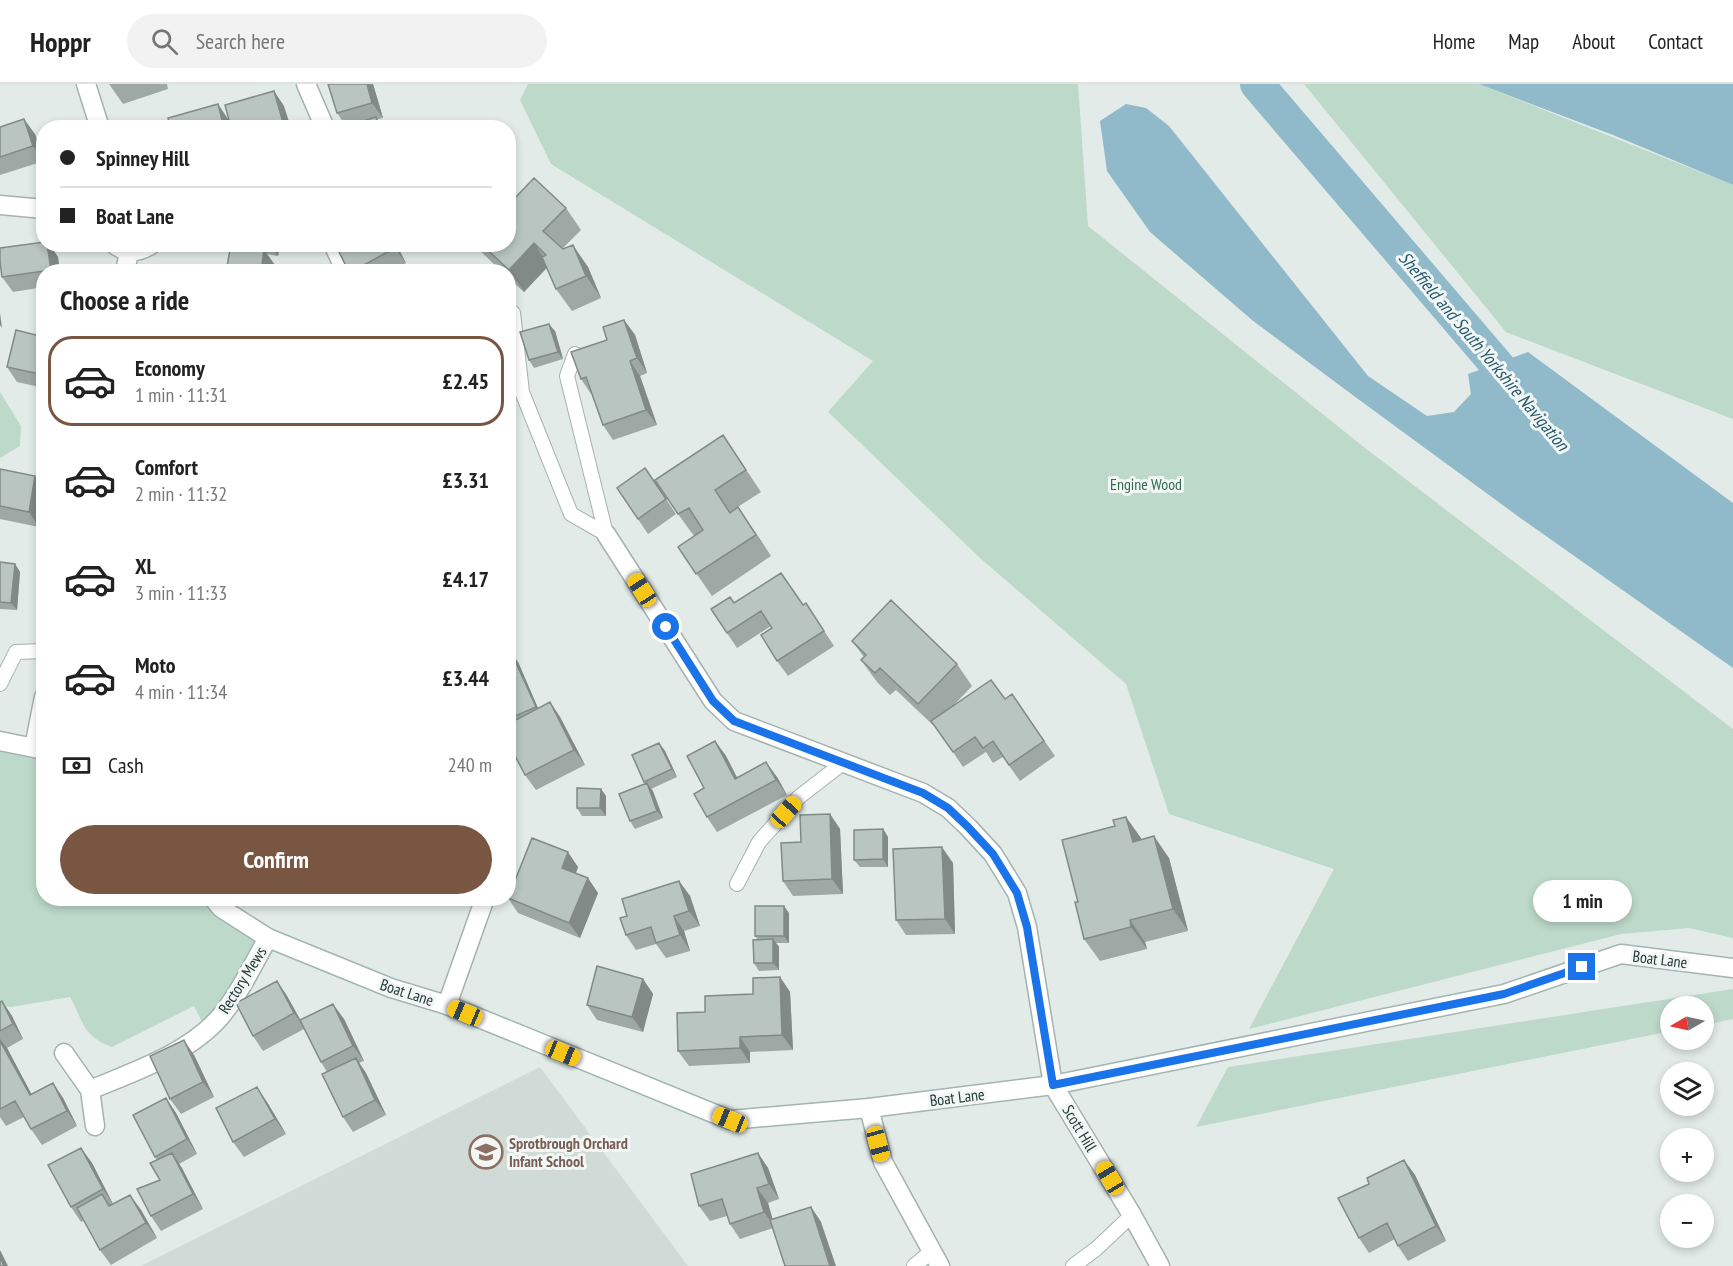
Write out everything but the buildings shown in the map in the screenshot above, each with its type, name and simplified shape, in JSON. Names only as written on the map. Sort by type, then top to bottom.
[{"type":"street","points":[[86,84],[97,120]]},
{"type":"street","points":[[306,84],[322,120]]},
{"type":"street","points":[[0,205],[36,208]]},
{"type":"street","points":[[606,534],[713,701],[734,721],[923,793],[948,808],[993,854],[1017,893],[1027,927],[1053,1085]]},
{"type":"street","points":[[0,741],[36,747]]},
{"type":"street","name":"Boat Lane","points":[[219,906],[268,938],[391,988],[447,1005],[730,1120],[869,1108],[1053,1085],[1504,994],[1621,954],[1733,968]]},
{"type":"street","points":[[447,1005],[482,906]]},
{"type":"street","name":"Rectory Mews","points":[[90,1090],[177,1051],[193,1041],[220,1016],[243,984],[268,938]]},
{"type":"street","points":[[64,1053],[90,1090],[95,1126]]},
{"type":"street","name":"Scott Hill","points":[[1053,1085],[1132,1215],[1160,1266]]},
{"type":"street","points":[[869,1108],[883,1162],[937,1260]]},
{"type":"lane","points":[[516,339],[522,392],[571,514],[606,534]]},
{"type":"lane","points":[[574,354],[567,376],[606,534]]},
{"type":"lane","points":[[0,684],[16,652],[36,651]]},
{"type":"lane","points":[[737,884],[759,842],[799,797],[843,763]]},
{"type":"lane","points":[[1073,1266],[1096,1250],[1132,1215]]},
{"type":"lane","points":[[914,1266],[937,1260]]},
{"type":"shaded area","name":"Sprotbrough Orchard Infant School","points":[[540,1067],[688,1266],[141,1266],[197,1238]]},
{"type":"green space","name":"Engine Wood","points":[[528,84],[1078,84],[1088,226],[1365,448],[1733,729],[1733,938],[1689,928],[1621,934],[1249,1029],[1334,869],[1169,814],[1126,684],[980,558],[828,412],[873,361],[551,164],[520,100]]},
{"type":"green space","points":[[1304,84],[1479,84],[1733,185],[1733,419],[1506,332]]},
{"type":"green space","points":[[0,392],[21,426],[20,446],[0,458]]},
{"type":"green space","points":[[0,741],[36,749],[36,906],[223,906],[268,938],[206,1030],[194,1006],[112,1047],[89,1033],[70,997],[11,1007],[0,1006]]},
{"type":"green space","points":[[1733,989],[1733,1019],[1714,1023],[1714,996],[1688,996]]},
{"type":"green space","points":[[1660,1000],[1660,1033],[1196,1127],[1228,1067]]},
{"type":"water","points":[[1479,84],[1733,84],[1733,185],[1613,135]]},
{"type":"water","points":[[1126,104],[1146,108],[1169,126],[1368,376],[1427,416],[1454,412],[1471,394],[1468,374],[1528,352],[1733,503],[1733,668],[1519,517],[1252,320],[1150,232],[1107,171],[1100,121]]},
{"type":"waterway","name":"Sheffield and South Yorkshire Navigation","points":[[1257,84],[1526,399]]},
{"type":"place","name":"Sprotbrough Orchard Infant School","points":[[486,1152]]},
{"type":"route","points":[[666,627],[713,701],[734,721],[923,793],[948,808],[993,854],[1017,893],[1027,927],[1053,1085],[1504,994],[1582,967]]}]
